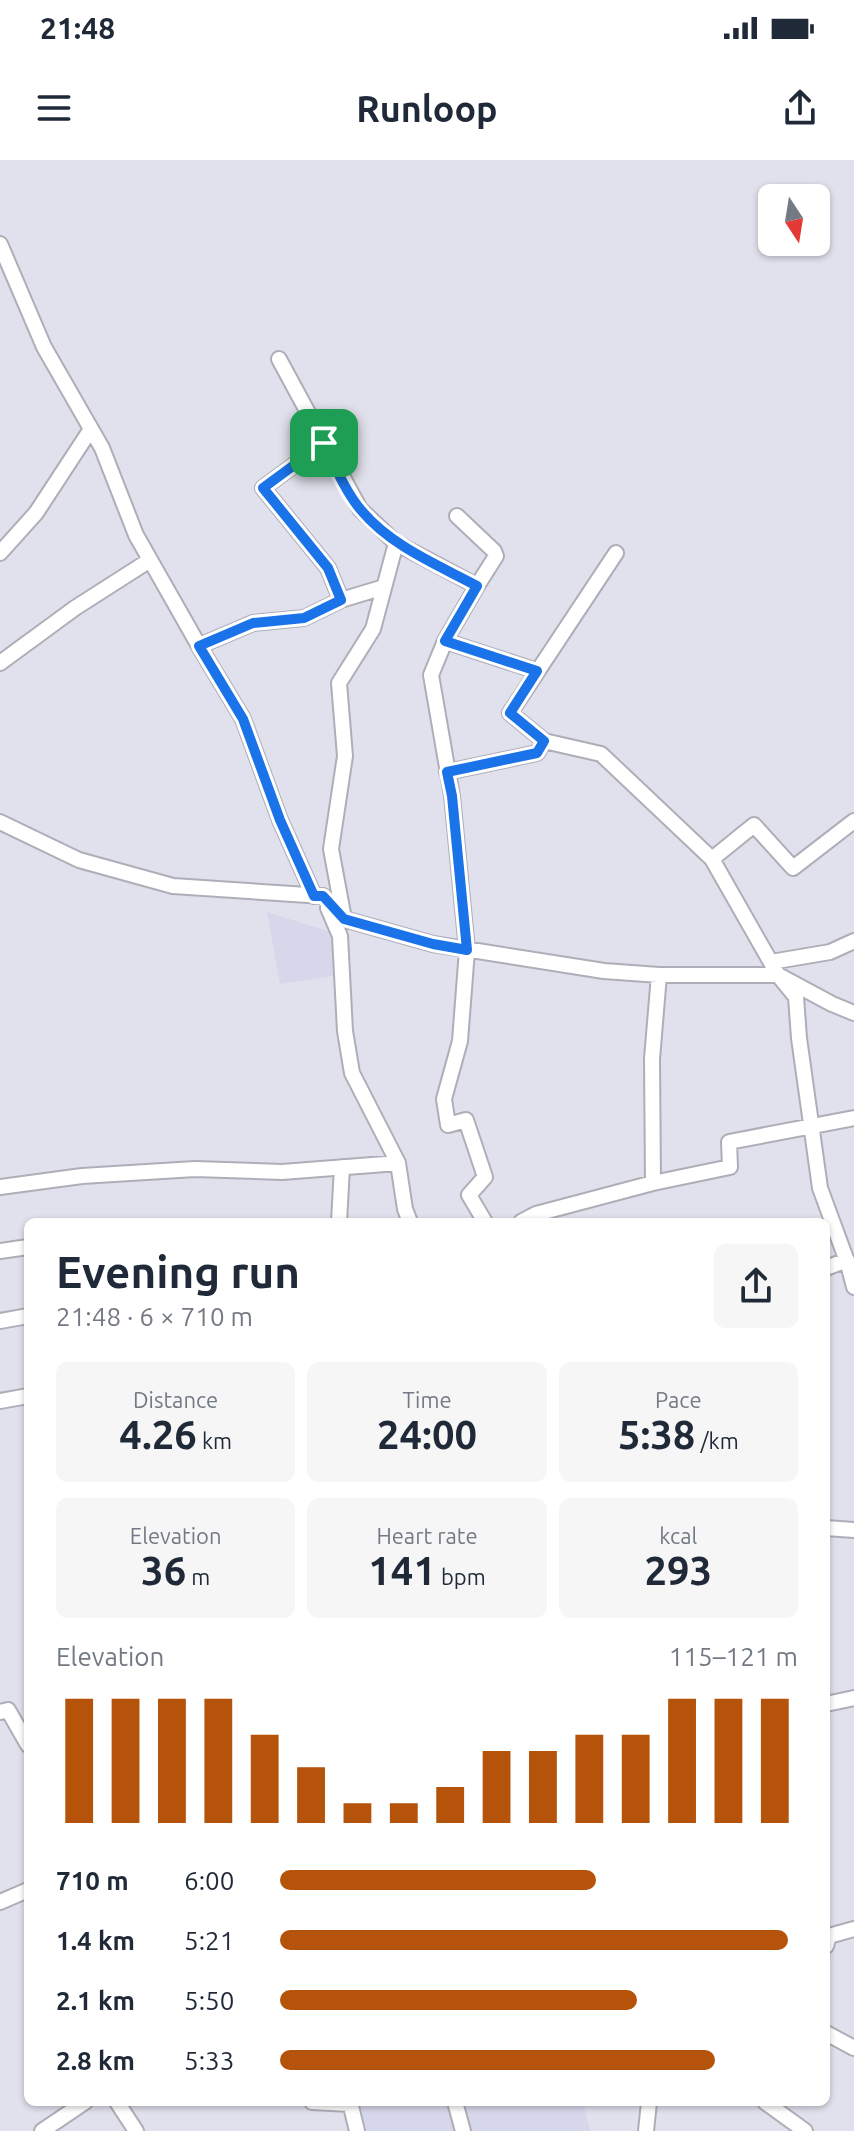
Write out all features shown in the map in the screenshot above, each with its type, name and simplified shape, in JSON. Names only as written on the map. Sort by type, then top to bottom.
[{"type":"street","points":[[0,244],[44,347],[102,448],[136,535],[243,719],[280,820],[340,936],[345,1031],[352,1073],[398,1163],[408,1218]]},
{"type":"street","points":[[279,359],[360,509],[396,543],[477,586]]},
{"type":"street","points":[[0,553],[36,513],[91,429]]},
{"type":"street","points":[[324,443],[263,488],[328,568],[341,600]]},
{"type":"street","points":[[457,516],[496,556],[445,641],[431,675],[452,796],[467,950],[460,1041],[444,1099],[448,1125],[466,1120],[485,1177],[469,1195],[483,1218]]},
{"type":"street","points":[[344,919],[331,849],[345,756],[339,683],[373,629],[396,543]]},
{"type":"street","points":[[616,553],[510,713],[544,741],[601,754],[712,859],[774,968],[796,997],[820,1188],[854,1287]]},
{"type":"street","points":[[0,663],[75,608],[150,560]]},
{"type":"street","points":[[199,646],[253,623],[304,618],[341,600],[384,587]]},
{"type":"street","points":[[445,641],[537,671]]},
{"type":"street","points":[[447,772],[537,753],[544,741]]},
{"type":"street","points":[[712,859],[754,825],[793,868],[854,821]]},
{"type":"street","points":[[0,822],[79,860],[173,886],[319,896],[344,919],[433,944],[604,971],[659,975],[774,968],[830,952],[854,941]]},
{"type":"street","points":[[774,968],[832,1004],[854,1013]]},
{"type":"street","points":[[653,1183],[652,1059],[659,975]]},
{"type":"street","points":[[528,1218],[653,1183],[730,1167],[729,1142],[854,1118]]},
{"type":"street","points":[[0,1187],[82,1176],[195,1169],[282,1172],[398,1163]]},
{"type":"street","points":[[339,1218],[342,1167]]},
{"type":"street","points":[[0,1251],[24,1248]]},
{"type":"street","points":[[830,1266],[847,1260]]},
{"type":"street","points":[[0,1321],[24,1317]]},
{"type":"street","points":[[0,1401],[24,1397]]},
{"type":"street","points":[[830,1528],[854,1530]]},
{"type":"street","points":[[830,1703],[854,1698]]},
{"type":"street","points":[[0,1712],[8,1710],[24,1738]]},
{"type":"street","points":[[0,1902],[24,1892]]},
{"type":"street","points":[[830,1936],[854,1929]]},
{"type":"street","points":[[830,2035],[854,2048]]},
{"type":"street","points":[[42,2131],[79,2106]]},
{"type":"street","points":[[120,2106],[136,2131]]},
{"type":"street","points":[[351,2106],[357,2131]]},
{"type":"street","points":[[456,2106],[463,2131]]},
{"type":"street","points":[[646,2131],[649,2106]]},
{"type":"street","points":[[771,2106],[805,2131]]},
{"type":"shaded area","points":[[267,912],[343,936],[345,974],[280,984]]},
{"type":"shaded area","points":[[361,2106],[584,2106],[590,2131],[366,2131]]},
{"type":"route","points":[[324,443],[360,509],[396,543],[477,586],[445,641],[537,671],[510,713],[544,741],[537,753],[447,772],[467,950],[433,944],[344,919],[323,896],[314,896],[280,820],[243,719],[199,646],[253,623],[304,618],[341,600],[328,568],[263,488],[324,443]]}]
